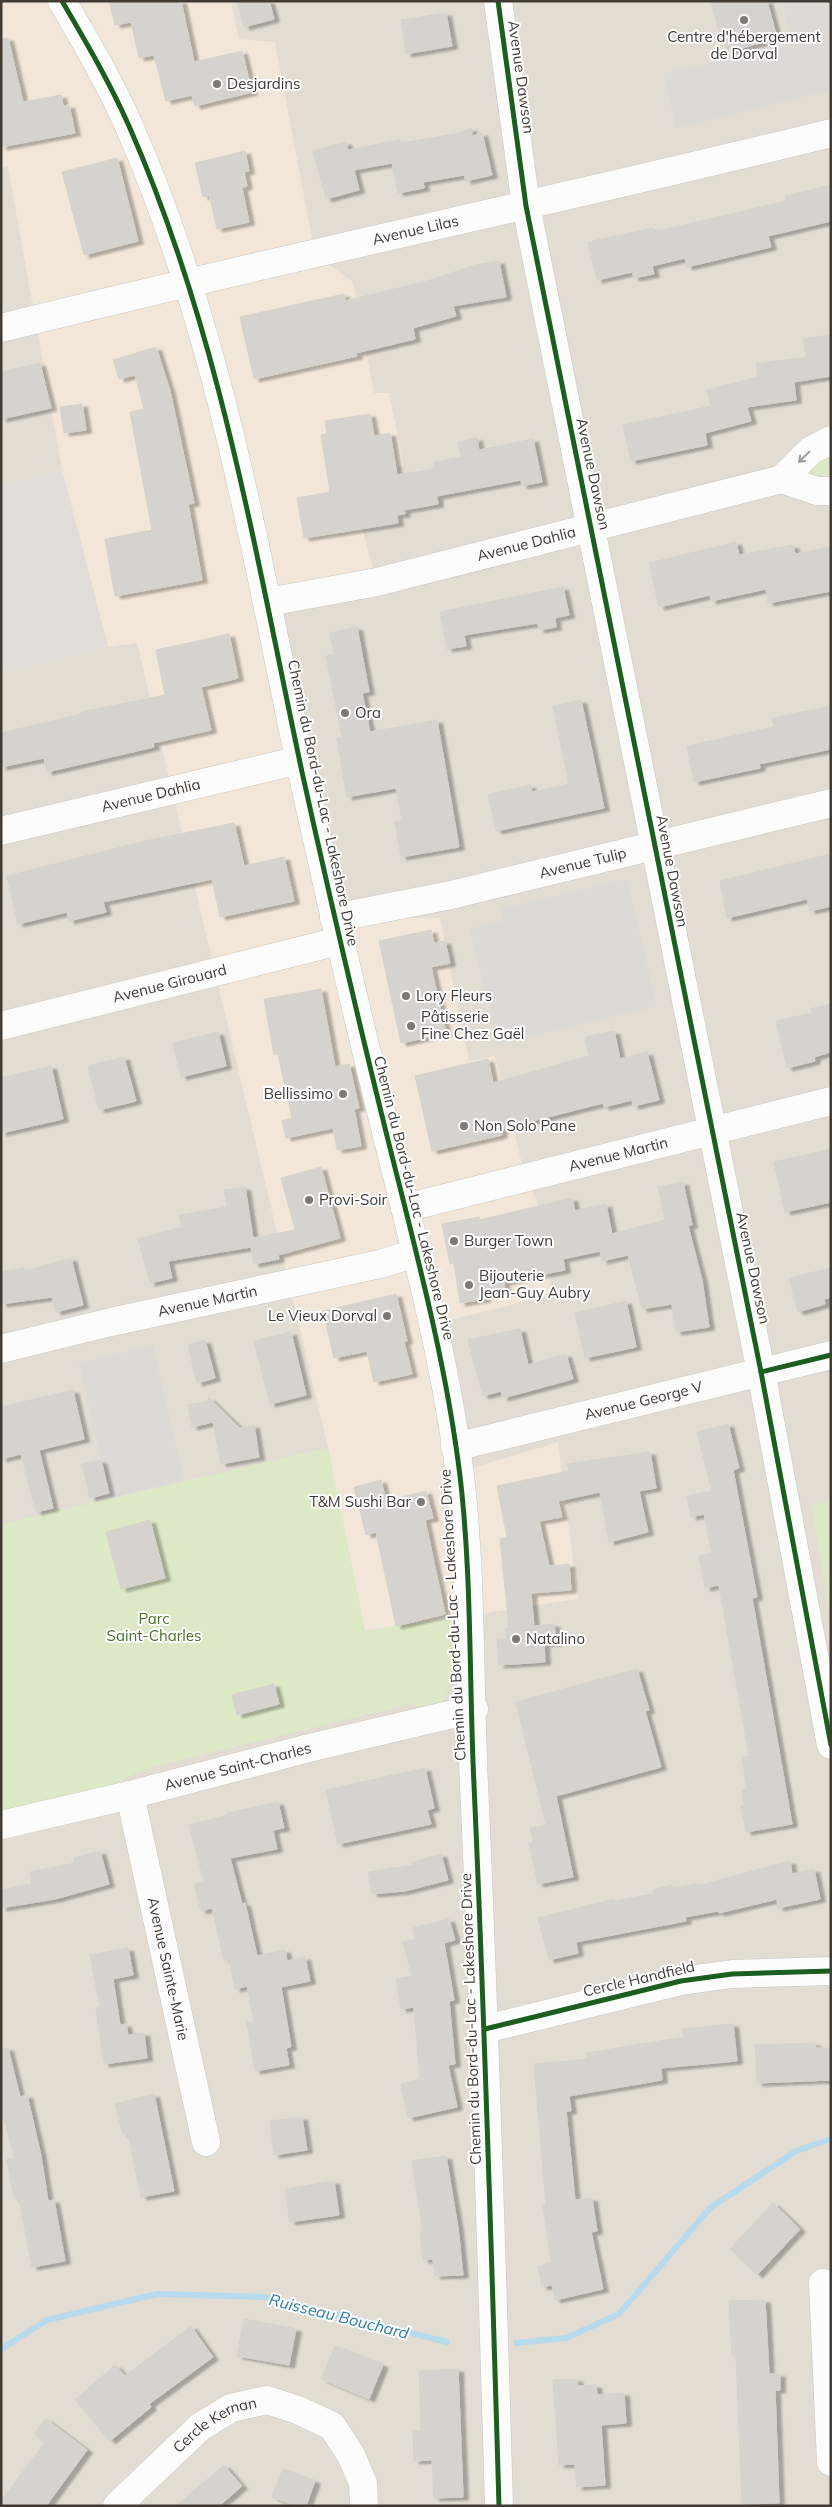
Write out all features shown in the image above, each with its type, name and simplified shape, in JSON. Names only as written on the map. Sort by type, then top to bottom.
[{"type":"street","name":"Chemin du Bord-du-Lac - Lakeshore Drive","points":[[62,1],[104,74],[128,124],[176,244],[212,359],[268,602],[336,929],[416,1254],[440,1361],[456,1447],[461,1487],[467,1588],[485,2029],[499,2506]]},
{"type":"street","name":"Avenue Dawson","points":[[498,1],[526,206],[761,1372],[831,1745]]},
{"type":"street","name":"Avenue Lilas","points":[[1,328],[156,289],[526,206],[831,133]]},
{"type":"street","points":[[831,440],[810,451],[782,479],[817,492],[831,491]]},
{"type":"street","name":"Avenue Dahlia","points":[[268,602],[377,582],[591,526],[782,479]]},
{"type":"street","name":"Avenue Dahlia","points":[[1,831],[300,760]]},
{"type":"street","name":"Avenue Tulip","points":[[336,929],[450,894],[831,803]]},
{"type":"street","name":"Avenue Girouard","points":[[1,1026],[336,929]]},
{"type":"street","name":"Avenue Martin","points":[[405,1208],[831,1101]]},
{"type":"street","name":"Avenue Martin","points":[[1,1349],[111,1322],[380,1264],[416,1254]]},
{"type":"street","name":"Avenue George V","points":[[456,1447],[831,1355]]},
{"type":"street","name":"Avenue Saint-Charles","points":[[1,1824],[130,1796],[309,1748],[472,1710]]},
{"type":"street","name":"Avenue Sainte-Marie","points":[[130,1796],[206,2142]]},
{"type":"street","name":"Cercle Handfield","points":[[485,2029],[681,1981],[732,1974],[831,1971]]},
{"type":"street","points":[[823,2283],[831,2462]]},
{"type":"street","name":"Cercle Kernan","points":[[117,2506],[200,2427],[231,2408],[267,2400],[298,2410],[332,2426],[351,2455],[363,2483],[364,2506]]},
{"type":"shaded area","points":[[1,1],[831,1],[831,2506],[1,2506],[1,673],[107,647],[61,470],[1,485]]},
{"type":"shaded area","points":[[1,1],[231,1],[239,39],[275,42],[315,255],[353,282],[374,393],[389,393],[404,466],[348,477],[377,582],[269,601],[334,917],[440,918],[469,1061],[495,1056],[524,1172],[540,1208],[552,1295],[438,1323],[468,1469],[558,1442],[578,1599],[365,1631],[328,1448],[137,643],[108,647],[62,470],[8,167],[1,168]]},
{"type":"shaded area","points":[[782,1],[831,1],[831,90],[676,128],[663,74],[792,43]]},
{"type":"shaded area","points":[[62,470],[108,647],[1,673],[1,485]]},
{"type":"shaded area","points":[[627,879],[657,1006],[498,1044],[470,929],[504,921],[501,909]]},
{"type":"shaded area","points":[[153,1346],[184,1480],[110,1498],[79,1363]]},
{"type":"green space","points":[[831,456],[831,476],[816,476],[813,474],[814,464]]},
{"type":"green space","name":"Parc Saint-Charles","points":[[328,1448],[365,1631],[451,1618],[452,1672],[450,1686],[445,1697],[437,1705],[425,1708],[410,1704],[145,1769],[92,1795],[1,1816],[1,1524]]},
{"type":"green space","points":[[831,1501],[831,1619],[811,1506]]},
{"type":"building","points":[[109,1],[181,1],[194,62],[242,51],[252,92],[195,106],[192,95],[166,101],[154,55],[139,58],[131,22],[115,25]]},
{"type":"building","points":[[237,1],[269,1],[274,19],[244,27]]},
{"type":"building","name":"Centre d'hébergement de Dorval","points":[[711,1],[767,1],[777,38],[732,51],[722,44]]},
{"type":"building","points":[[446,13],[452,46],[406,54],[401,20]]},
{"type":"building","points":[[8,38],[23,102],[61,95],[63,106],[69,105],[75,133],[1,147],[1,39]]},
{"type":"building","points":[[471,128],[472,136],[482,133],[492,175],[466,181],[464,175],[423,182],[424,188],[398,193],[392,163],[354,170],[359,190],[326,199],[313,151],[346,142],[348,150],[400,140],[401,143],[455,134]]},
{"type":"building","points":[[245,151],[249,171],[244,172],[247,186],[242,188],[249,222],[217,229],[209,195],[203,197],[195,163]]},
{"type":"building","points":[[117,158],[138,241],[84,255],[62,172]]},
{"type":"building","points":[[831,185],[831,221],[768,236],[771,247],[687,267],[685,258],[652,266],[654,274],[634,278],[632,272],[597,280],[588,242],[653,228],[654,232],[786,201],[785,196]]},
{"type":"building","points":[[499,261],[506,297],[453,306],[456,316],[413,328],[415,339],[356,353],[357,356],[254,379],[240,317],[344,294],[345,301],[427,281],[475,265]]},
{"type":"building","points":[[831,335],[831,376],[794,382],[796,400],[747,407],[751,421],[705,433],[707,445],[631,461],[623,425],[711,406],[707,390],[758,377],[756,364],[806,357],[803,339]]},
{"type":"building","points":[[156,347],[170,391],[194,503],[188,504],[202,580],[115,596],[105,539],[152,530],[130,412],[144,409],[135,375],[119,379],[113,360]]},
{"type":"building","points":[[40,363],[51,408],[1,419],[1,372]]},
{"type":"building","points":[[82,404],[86,430],[64,433],[60,407]]},
{"type":"building","points":[[370,414],[374,436],[390,433],[397,475],[435,469],[434,462],[461,457],[458,442],[477,438],[479,450],[533,439],[542,482],[522,486],[521,480],[437,496],[438,504],[404,510],[405,514],[397,515],[398,523],[304,538],[297,498],[330,492],[321,435],[327,434],[325,421]]},
{"type":"building","points":[[736,542],[739,555],[793,545],[795,554],[831,547],[831,591],[768,603],[766,589],[711,601],[710,595],[659,607],[649,563]]},
{"type":"building","points":[[563,587],[569,615],[555,618],[556,627],[539,630],[538,623],[464,635],[466,646],[447,649],[440,612]]},
{"type":"building","points":[[357,627],[369,692],[362,693],[370,732],[437,720],[459,847],[401,857],[395,822],[402,820],[396,788],[347,797],[337,738],[342,737],[326,656],[334,654],[330,633]]},
{"type":"building","points":[[229,634],[238,678],[201,687],[211,730],[153,743],[154,747],[47,772],[44,758],[1,767],[1,733],[81,714],[81,712],[165,695],[156,650]]},
{"type":"building","points":[[581,700],[604,808],[496,831],[488,795],[530,785],[532,792],[569,784],[553,706]]},
{"type":"building","points":[[831,706],[831,749],[759,764],[760,768],[694,782],[687,746],[774,727],[772,718]]},
{"type":"building","points":[[234,823],[244,866],[284,857],[294,901],[220,917],[212,879],[103,902],[106,912],[69,921],[67,912],[18,924],[7,876],[145,841]]},
{"type":"building","points":[[831,854],[831,906],[810,911],[807,899],[727,918],[720,881]]},
{"type":"building","points":[[431,930],[434,943],[445,941],[450,963],[431,967],[446,1033],[401,1043],[379,941]]},
{"type":"building","points":[[321,989],[335,1067],[349,1064],[359,1108],[354,1109],[361,1146],[337,1150],[333,1128],[286,1138],[282,1121],[292,1118],[278,1054],[274,1055],[264,999]]},
{"type":"building","points":[[831,1004],[831,1052],[814,1057],[815,1061],[787,1068],[776,1021],[812,1013],[810,1009]]},
{"type":"building","points":[[614,1031],[620,1059],[647,1052],[659,1100],[633,1106],[632,1100],[604,1107],[603,1103],[501,1129],[502,1135],[432,1151],[415,1076],[488,1059],[493,1083],[589,1056],[585,1037]]},
{"type":"building","points":[[218,1032],[226,1066],[181,1077],[173,1043]]},
{"type":"building","points":[[124,1057],[136,1101],[99,1110],[88,1066]]},
{"type":"building","points":[[51,1066],[63,1119],[1,1133],[1,1078]]},
{"type":"building","points":[[831,1149],[831,1202],[785,1212],[774,1162]]},
{"type":"building","points":[[321,1167],[340,1238],[278,1255],[279,1259],[254,1264],[251,1247],[168,1261],[172,1278],[150,1283],[138,1239],[182,1227],[179,1215],[227,1207],[224,1190],[245,1187],[253,1238],[295,1230],[281,1178]]},
{"type":"building","points":[[683,1182],[692,1225],[688,1226],[702,1280],[709,1327],[676,1332],[672,1304],[642,1309],[628,1255],[602,1261],[600,1251],[563,1259],[565,1270],[504,1282],[505,1291],[485,1294],[485,1299],[460,1303],[454,1263],[450,1264],[442,1224],[479,1217],[480,1220],[572,1198],[575,1211],[606,1204],[612,1234],[665,1220],[658,1187]]},
{"type":"building","points":[[71,1258],[83,1305],[56,1312],[52,1297],[1,1304],[1,1272],[24,1268],[25,1271]]},
{"type":"building","points":[[831,1268],[831,1297],[824,1299],[825,1304],[798,1312],[789,1278]]},
{"type":"building","points":[[396,1294],[407,1341],[404,1342],[412,1374],[374,1382],[367,1351],[334,1358],[323,1311]]},
{"type":"building","points":[[626,1301],[636,1347],[585,1358],[575,1313]]},
{"type":"building","points":[[520,1329],[528,1365],[566,1354],[573,1379],[503,1398],[501,1391],[483,1396],[468,1340]]},
{"type":"building","points":[[291,1332],[306,1395],[270,1404],[254,1341]]},
{"type":"building","points":[[205,1340],[215,1378],[197,1383],[188,1345]]},
{"type":"building","points":[[73,1390],[84,1439],[39,1450],[53,1508],[36,1512],[21,1454],[1,1459],[1,1407]]},
{"type":"building","points":[[208,1397],[240,1428],[254,1425],[259,1457],[221,1464],[213,1422],[192,1427],[188,1405],[209,1401]]},
{"type":"building","points":[[728,1424],[739,1468],[733,1470],[757,1597],[752,1598],[792,1824],[746,1832],[741,1806],[744,1805],[742,1790],[747,1789],[742,1757],[749,1756],[744,1727],[719,1585],[705,1588],[699,1556],[712,1553],[704,1514],[691,1517],[687,1496],[712,1491],[697,1432]]},
{"type":"building","points":[[650,1452],[656,1488],[639,1491],[648,1532],[609,1542],[600,1492],[558,1501],[562,1517],[539,1521],[549,1566],[569,1564],[571,1590],[531,1593],[534,1626],[554,1624],[556,1643],[544,1643],[545,1662],[499,1665],[497,1639],[506,1639],[505,1628],[509,1628],[500,1539],[507,1537],[497,1486],[569,1471],[567,1464]]},
{"type":"building","points":[[101,1460],[109,1493],[90,1498],[82,1464]]},
{"type":"building","points":[[381,1480],[386,1501],[426,1491],[433,1518],[425,1520],[445,1614],[396,1626],[376,1532],[366,1535],[354,1487]]},
{"type":"building","points":[[150,1520],[165,1578],[121,1589],[106,1532]]},
{"type":"building","points":[[637,1669],[649,1710],[645,1711],[661,1767],[556,1796],[573,1877],[538,1884],[529,1843],[533,1842],[530,1828],[546,1825],[516,1702]]},
{"type":"building","points":[[274,1684],[279,1704],[237,1715],[232,1695]]},
{"type":"building","points":[[425,1768],[434,1808],[427,1810],[431,1824],[338,1844],[326,1790]]},
{"type":"building","points":[[278,1802],[284,1828],[273,1830],[277,1849],[230,1858],[242,1904],[245,1903],[257,1956],[285,1950],[287,1961],[305,1957],[310,1981],[281,1987],[291,2047],[286,2048],[289,2065],[255,2071],[247,2022],[254,2021],[247,1986],[235,1989],[229,1959],[224,1960],[212,1908],[201,1911],[194,1884],[204,1881],[189,1825],[228,1815],[227,1813]]},
{"type":"building","points":[[100,1851],[109,1884],[55,1899],[1,1908],[1,1890],[32,1884],[30,1872],[75,1863],[74,1858]]},
{"type":"building","points":[[441,1854],[448,1880],[405,1891],[372,1894],[368,1872],[413,1865],[412,1862]]},
{"type":"building","points":[[790,1861],[792,1874],[814,1869],[820,1899],[778,1908],[777,1899],[719,1913],[718,1911],[685,1917],[686,1921],[576,1942],[578,1953],[549,1960],[538,1918],[614,1899],[614,1901],[653,1894],[653,1890],[671,1885],[672,1888],[697,1884],[697,1886]]},
{"type":"building","points":[[449,1919],[455,1940],[444,1943],[454,2000],[449,2001],[455,2064],[448,2065],[457,2107],[408,2118],[401,2084],[420,2079],[414,2007],[401,2009],[396,1979],[412,1976],[403,1942],[415,1939],[413,1928]]},
{"type":"building","points":[[128,1948],[133,1975],[113,1979],[120,2025],[126,2024],[128,2035],[144,2033],[147,2058],[104,2064],[96,2008],[100,2007],[90,1955]]},
{"type":"building","points":[[733,2024],[737,2061],[661,2068],[662,2080],[569,2096],[571,2111],[566,2111],[575,2200],[592,2198],[597,2231],[591,2232],[603,2289],[555,2300],[552,2285],[542,2287],[538,2266],[551,2263],[543,2205],[546,2205],[534,2064],[588,2059],[587,2053],[684,2037],[683,2029]]},
{"type":"building","points":[[815,2043],[815,2048],[831,2048],[831,2080],[757,2083],[755,2045]]},
{"type":"building","points":[[8,2048],[20,2097],[27,2095],[41,2156],[48,2201],[54,2200],[65,2261],[32,2267],[19,2198],[14,2199],[7,2159],[14,2158],[5,2119],[1,2120],[1,2049]]},
{"type":"building","points":[[154,2094],[174,2191],[141,2197],[128,2133],[123,2134],[115,2104]]},
{"type":"building","points":[[302,2117],[307,2150],[274,2155],[270,2121]]},
{"type":"building","points":[[446,2156],[458,2228],[463,2275],[435,2276],[433,2259],[423,2260],[420,2232],[423,2231],[412,2161]]},
{"type":"building","points":[[334,2181],[339,2215],[290,2222],[285,2189]]},
{"type":"building","points":[[773,2203],[800,2229],[757,2275],[730,2249]]},
{"type":"building","points":[[765,2300],[769,2374],[780,2374],[780,2390],[775,2390],[779,2503],[742,2504],[736,2355],[732,2356],[729,2301]]},
{"type":"building","points":[[244,2319],[296,2329],[289,2365],[237,2356]]},
{"type":"building","points":[[191,2326],[213,2357],[149,2404],[151,2407],[110,2441],[75,2400],[115,2365],[125,2376]]},
{"type":"building","points":[[335,2346],[383,2365],[369,2399],[321,2379]]},
{"type":"building","points":[[458,2369],[463,2497],[434,2498],[432,2460],[414,2461],[413,2431],[421,2431],[419,2371]]},
{"type":"building","points":[[577,2379],[578,2386],[596,2385],[597,2395],[624,2393],[626,2423],[601,2425],[605,2485],[577,2487],[575,2464],[559,2465],[553,2380]]},
{"type":"building","points":[[46,2419],[87,2450],[46,2506],[1,2506],[1,2501],[45,2442],[34,2434]]},
{"type":"building","points":[[224,2465],[242,2486],[219,2506],[176,2506]]},
{"type":"building","points":[[283,2469],[315,2481],[306,2506],[296,2506],[272,2497]]},
{"type":"waterway","name":"Ruisseau Bouchard","points":[[516,2343],[566,2338],[619,2314],[710,2208],[796,2151],[831,2139]]},
{"type":"waterway","name":"Ruisseau Bouchard","points":[[1,2349],[47,2320],[157,2294],[266,2297],[447,2342]]},
{"type":"cycle path","points":[[62,1],[106,78],[129,126],[161,204],[188,283],[211,363],[251,526],[302,772],[333,909],[419,1262],[447,1390],[460,1476],[467,1553],[472,1747],[485,2055],[499,2506]]},
{"type":"cycle path","points":[[498,1],[526,206],[761,1372],[831,1745]]},
{"type":"cycle path","points":[[761,1372],[831,1355]]},
{"type":"cycle path","points":[[485,2029],[681,1981],[732,1974],[831,1971]]},
{"type":"place","name":"Centre d'hébergement de Dorval","points":[[744,20]]},
{"type":"place","name":"Desjardins","points":[[217,84]]},
{"type":"place","name":"Ora","points":[[345,713]]},
{"type":"place","name":"Lory Fleurs","points":[[406,996]]},
{"type":"place","name":"Pâtisserie Fine Chez Gaël","points":[[411,1026]]},
{"type":"place","name":"Bellissimo","points":[[343,1094]]},
{"type":"place","name":"Non Solo Pane","points":[[464,1126]]},
{"type":"place","name":"Provi-Soir","points":[[309,1200]]},
{"type":"place","name":"Burger Town","points":[[454,1241]]},
{"type":"place","name":"Bijouterie Jean-Guy Aubry","points":[[469,1285]]},
{"type":"place","name":"Le Vieux Dorval","points":[[387,1316]]},
{"type":"place","name":"T&M Sushi Bar","points":[[421,1502]]},
{"type":"place","name":"Natalino","points":[[516,1639]]}]
